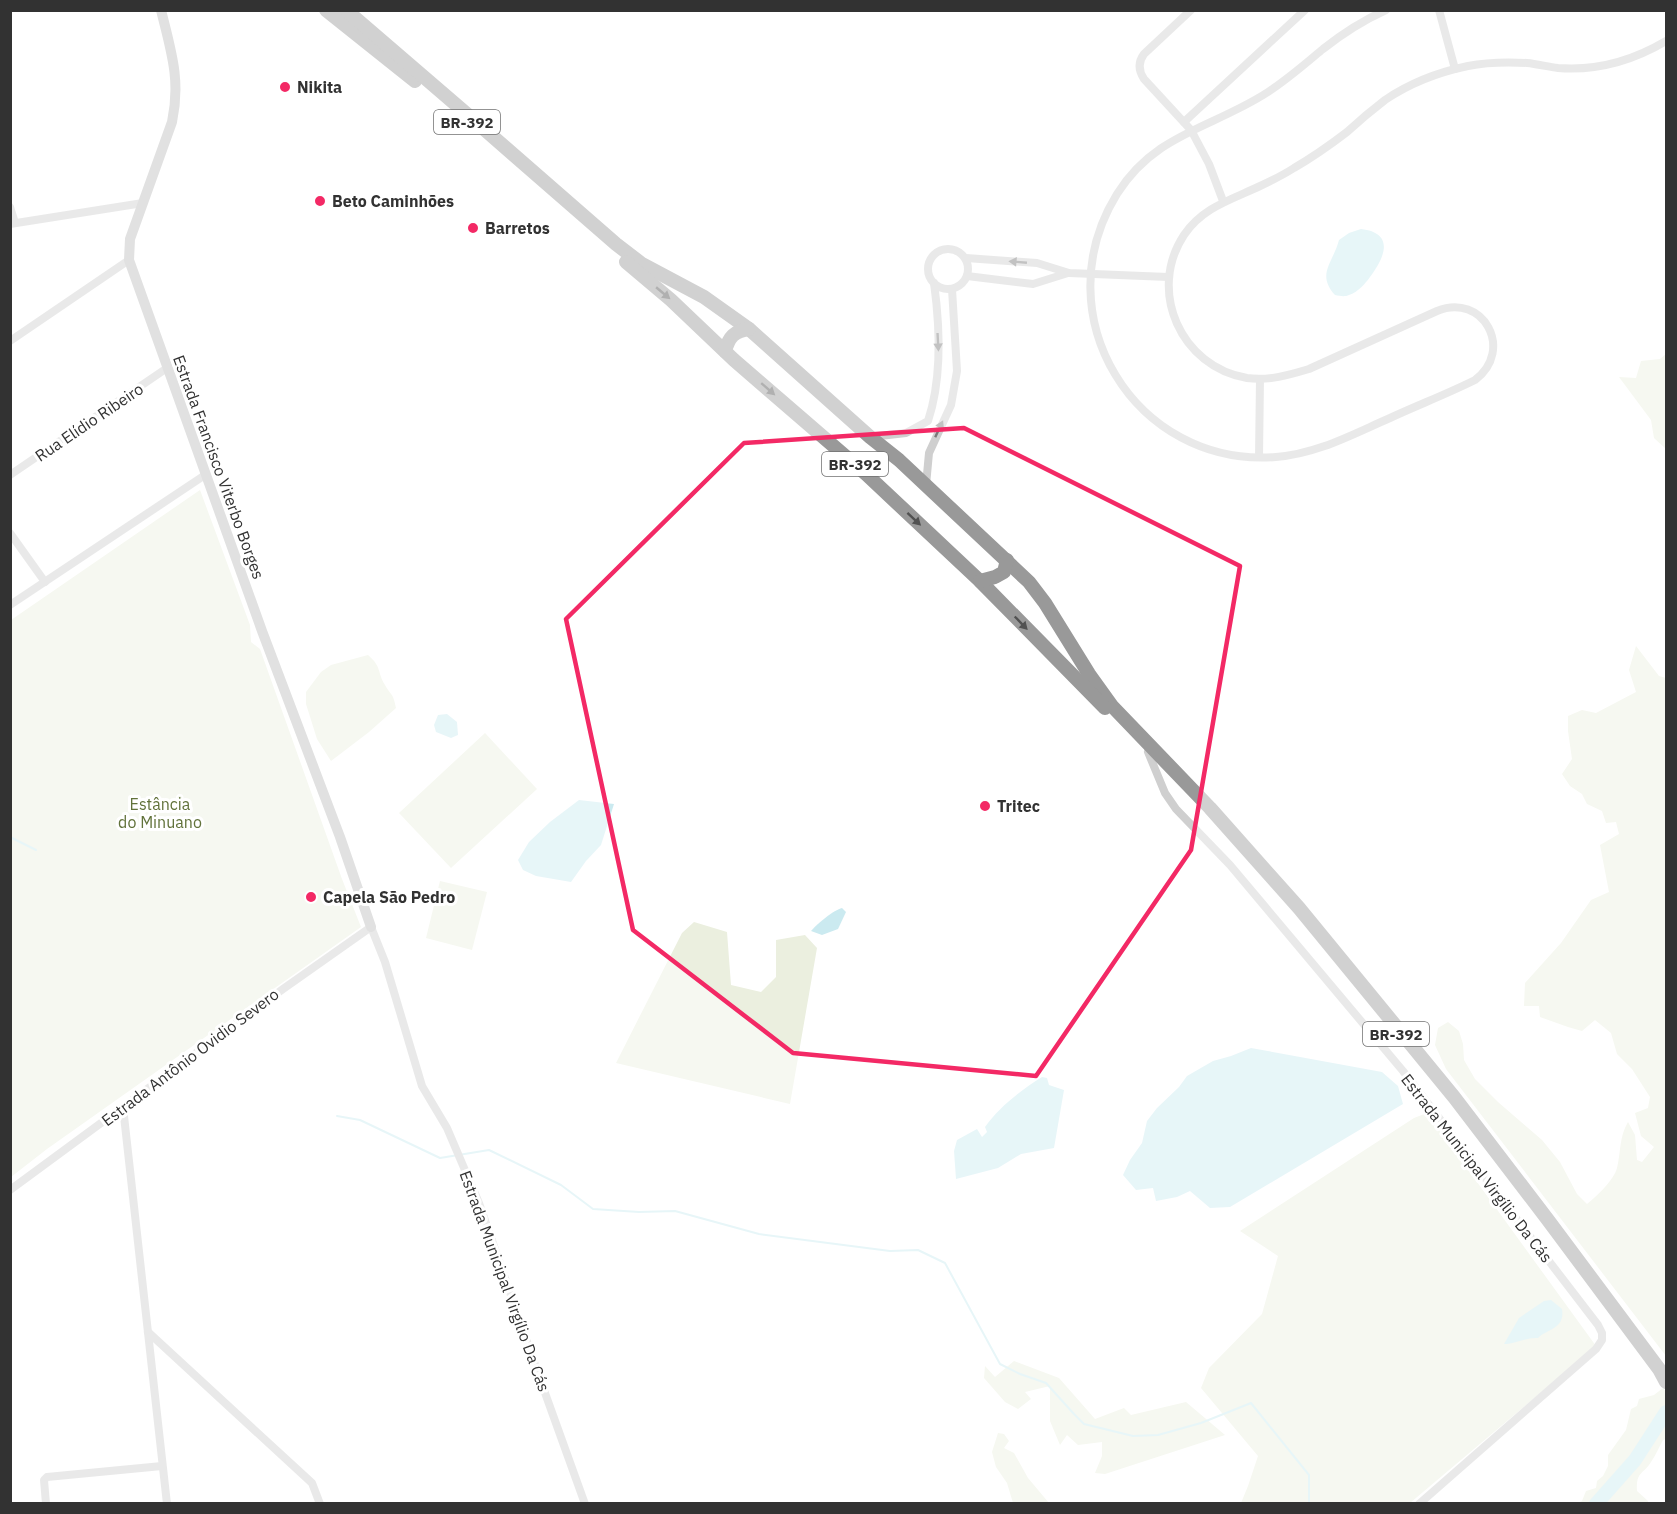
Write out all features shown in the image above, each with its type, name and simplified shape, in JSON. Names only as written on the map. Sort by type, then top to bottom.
[{"type":"highway","name":"BR-392","points":[[326,10],[463,119],[866,474],[980,582],[1148,752],[1249,858],[1402,1041],[1626,1334],[1664,1379]]},
{"type":"highway","name":"BR-392","points":[[346,10],[616,244],[642,264],[704,297],[749,328],[870,437],[899,460],[1029,582],[1112,706],[1210,808],[1299,908],[1454,1097],[1569,1248],[1659,1369],[1664,1379]]},
{"type":"highway","points":[[724,351],[728,340],[734,334],[749,328]]},
{"type":"highway","points":[[980,582],[1004,572],[1007,560]]},
{"type":"street","name":"Estrada Francisco Viterbo Borges","points":[[161,10],[175,69],[176,103],[172,122],[130,239],[129,260],[205,475],[340,837],[371,927]]},
{"type":"street","points":[[1191,10],[1144,54],[1139,66],[1140,73],[1191,130],[1209,164],[1224,201]]},
{"type":"street","points":[[1184,122],[1305,10]]},
{"type":"street","points":[[1386,10],[1341,36],[1254,101],[1226,116],[1191,130],[1157,150],[1142,163],[1118,193],[1108,210],[1094,247],[1091,274],[1091,305],[1100,343],[1116,378],[1140,407],[1162,425],[1186,440],[1221,453],[1259,457],[1296,454],[1332,444],[1468,383],[1480,376],[1488,366],[1493,353],[1493,339],[1488,327],[1480,317],[1469,310],[1449,307],[1437,310],[1310,369],[1281,377],[1260,379],[1230,373],[1212,364],[1196,352],[1183,336],[1174,317],[1169,297],[1168,277],[1178,245],[1190,227],[1205,212],[1224,201],[1277,178],[1345,133],[1385,100],[1426,79],[1455,69],[1498,63],[1527,63],[1571,68],[1600,66],[1636,56],[1666,41]]},
{"type":"street","points":[[1439,10],[1455,69]]},
{"type":"street","points":[[10,207],[13,224],[143,203]]},
{"type":"street","points":[[870,437],[906,433],[928,421],[933,406],[939,363],[934,284],[929,275],[928,265],[935,253],[944,248],[954,249],[966,258],[1037,263],[1069,273],[1168,277]]},
{"type":"street","points":[[934,284],[952,289],[961,284],[967,276],[969,267],[966,258]]},
{"type":"street","points":[[10,341],[129,260]]},
{"type":"street","points":[[967,276],[1033,284],[1069,273]]},
{"type":"street","points":[[926,485],[929,453],[951,405],[957,370],[952,289]]},
{"type":"street","name":"Rua Elídio Ribeiro","points":[[10,475],[167,368]]},
{"type":"street","points":[[1259,457],[1260,379]]},
{"type":"street","points":[[10,605],[205,475]]},
{"type":"street","points":[[10,533],[45,582]]},
{"type":"street","name":"Estrada Municipal Virgílio Da Cás","points":[[1148,752],[1165,793],[1176,809],[1230,865],[1403,1071],[1602,1333],[1602,1340],[1596,1348],[1419,1503]]},
{"type":"street","name":"Estrada Antônio Ovidio Severo","points":[[10,1190],[371,927]]},
{"type":"street","name":"Estrada Municipal Virgílio Da Cás","points":[[371,927],[385,962],[422,1086],[447,1128],[479,1203],[585,1503]]},
{"type":"street","points":[[123,1107],[166,1503]]},
{"type":"street","points":[[148,1332],[312,1483],[320,1503]]},
{"type":"street","points":[[46,1503],[44,1480],[47,1477],[162,1466]]},
{"type":"highlighted area","points":[[964,428],[1240,566],[1191,850],[1036,1076],[793,1053],[633,930],[566,619],[744,443]]},
{"type":"green space","points":[[1666,354],[1666,449],[1654,438],[1651,420],[1619,377],[1636,378],[1641,361],[1660,359]]},
{"type":"green space","name":"Estância do Minuano","points":[[200,490],[250,625],[251,642],[260,649],[361,927],[47,1149],[11,1177],[11,620]]},
{"type":"green space","points":[[1636,646],[1659,676],[1666,678],[1666,1356],[1446,1069],[1435,1045],[1438,1028],[1448,1022],[1459,1031],[1464,1060],[1475,1079],[1542,1140],[1560,1162],[1577,1194],[1587,1204],[1605,1188],[1615,1173],[1628,1122],[1635,1135],[1637,1160],[1642,1162],[1654,1147],[1641,1136],[1635,1113],[1648,1108],[1650,1097],[1632,1069],[1617,1054],[1611,1033],[1595,1020],[1582,1031],[1540,1017],[1539,1006],[1524,1006],[1525,983],[1561,943],[1591,900],[1609,892],[1600,845],[1619,834],[1616,822],[1606,823],[1602,811],[1587,804],[1582,794],[1570,786],[1562,774],[1572,759],[1568,716],[1582,710],[1596,713],[1636,692],[1629,670]]},
{"type":"green space","points":[[368,655],[377,666],[393,697],[396,708],[331,761],[317,739],[306,704],[306,692],[321,672],[331,665]]},
{"type":"green space","points":[[485,733],[537,789],[451,868],[399,813]]},
{"type":"green space","points":[[440,881],[487,892],[472,950],[426,938]]},
{"type":"green space","points":[[694,922],[727,932],[731,985],[761,992],[776,977],[776,940],[805,935],[817,948],[790,1104],[616,1063],[682,933]]},
{"type":"green space","points":[[1427,1113],[1596,1346],[1410,1503],[1241,1503],[1258,1456],[1201,1388],[1209,1368],[1262,1314],[1278,1256],[1240,1231],[1414,1118]]},
{"type":"green space","points":[[1014,1361],[1059,1378],[1095,1419],[1124,1408],[1131,1415],[1186,1402],[1225,1435],[1105,1474],[1095,1473],[1102,1456],[1102,1442],[1078,1445],[1067,1435],[1060,1445],[1050,1421],[1050,1386],[1025,1392],[1031,1399],[1018,1409],[1005,1402],[984,1378],[985,1366],[995,1377]]},
{"type":"green space","points":[[1663,1388],[1666,1392],[1666,1439],[1663,1440],[1653,1459],[1639,1476],[1637,1485],[1637,1491],[1648,1503],[1578,1503],[1582,1501],[1586,1491],[1596,1488],[1597,1481],[1603,1476],[1608,1466],[1608,1455],[1626,1430],[1631,1409],[1637,1406],[1639,1399],[1654,1395]]},
{"type":"green space","points":[[998,1433],[1004,1434],[1009,1441],[1004,1448],[1014,1453],[1028,1478],[1049,1503],[1013,1503],[1007,1483],[996,1467],[992,1452]]},
{"type":"water","points":[[1361,229],[1372,231],[1383,241],[1383,254],[1380,262],[1358,290],[1346,296],[1335,295],[1327,281],[1326,274],[1330,262],[1339,240]]},
{"type":"water","points":[[447,714],[457,722],[458,735],[451,738],[436,732],[434,725],[438,715]]},
{"type":"water","points":[[579,800],[614,804],[601,845],[571,882],[536,876],[523,870],[518,860],[529,842],[550,822]]},
{"type":"water","points":[[842,908],[846,912],[838,929],[822,935],[811,931],[826,917]]},
{"type":"water","points":[[1251,1048],[1382,1072],[1398,1086],[1403,1104],[1230,1207],[1210,1208],[1190,1191],[1177,1197],[1156,1201],[1153,1188],[1136,1190],[1123,1175],[1142,1143],[1147,1121],[1157,1108],[1187,1076],[1213,1061]]},
{"type":"water","points":[[1042,1077],[1047,1078],[1049,1085],[1064,1090],[1054,1148],[1021,1154],[998,1168],[956,1179],[954,1151],[957,1140],[977,1129],[982,1137],[987,1132],[985,1127],[997,1112],[1018,1093]]},
{"type":"water","points":[[1551,1300],[1562,1309],[1559,1324],[1538,1338],[1504,1344],[1519,1318],[1544,1301]]},
{"type":"waterway","points":[[10,837],[36,850]]},
{"type":"waterway","points":[[337,1116],[360,1120],[440,1158],[489,1150],[561,1185],[593,1209],[639,1212],[675,1211],[759,1234],[890,1251],[918,1250],[945,1263],[1000,1364],[1046,1383],[1084,1424],[1133,1436],[1158,1435],[1201,1423],[1251,1403],[1309,1475],[1309,1504]]},
{"type":"waterway","points":[[1596,1504],[1635,1460],[1666,1412]]},
{"type":"place","name":"Nikita","points":[[285,87]]},
{"type":"place","name":"Beto Caminhões","points":[[320,201]]},
{"type":"place","name":"Barretos","points":[[473,228]]},
{"type":"place","name":"Tritec","points":[[985,806]]},
{"type":"place","name":"Capela São Pedro","points":[[311,897]]}]
